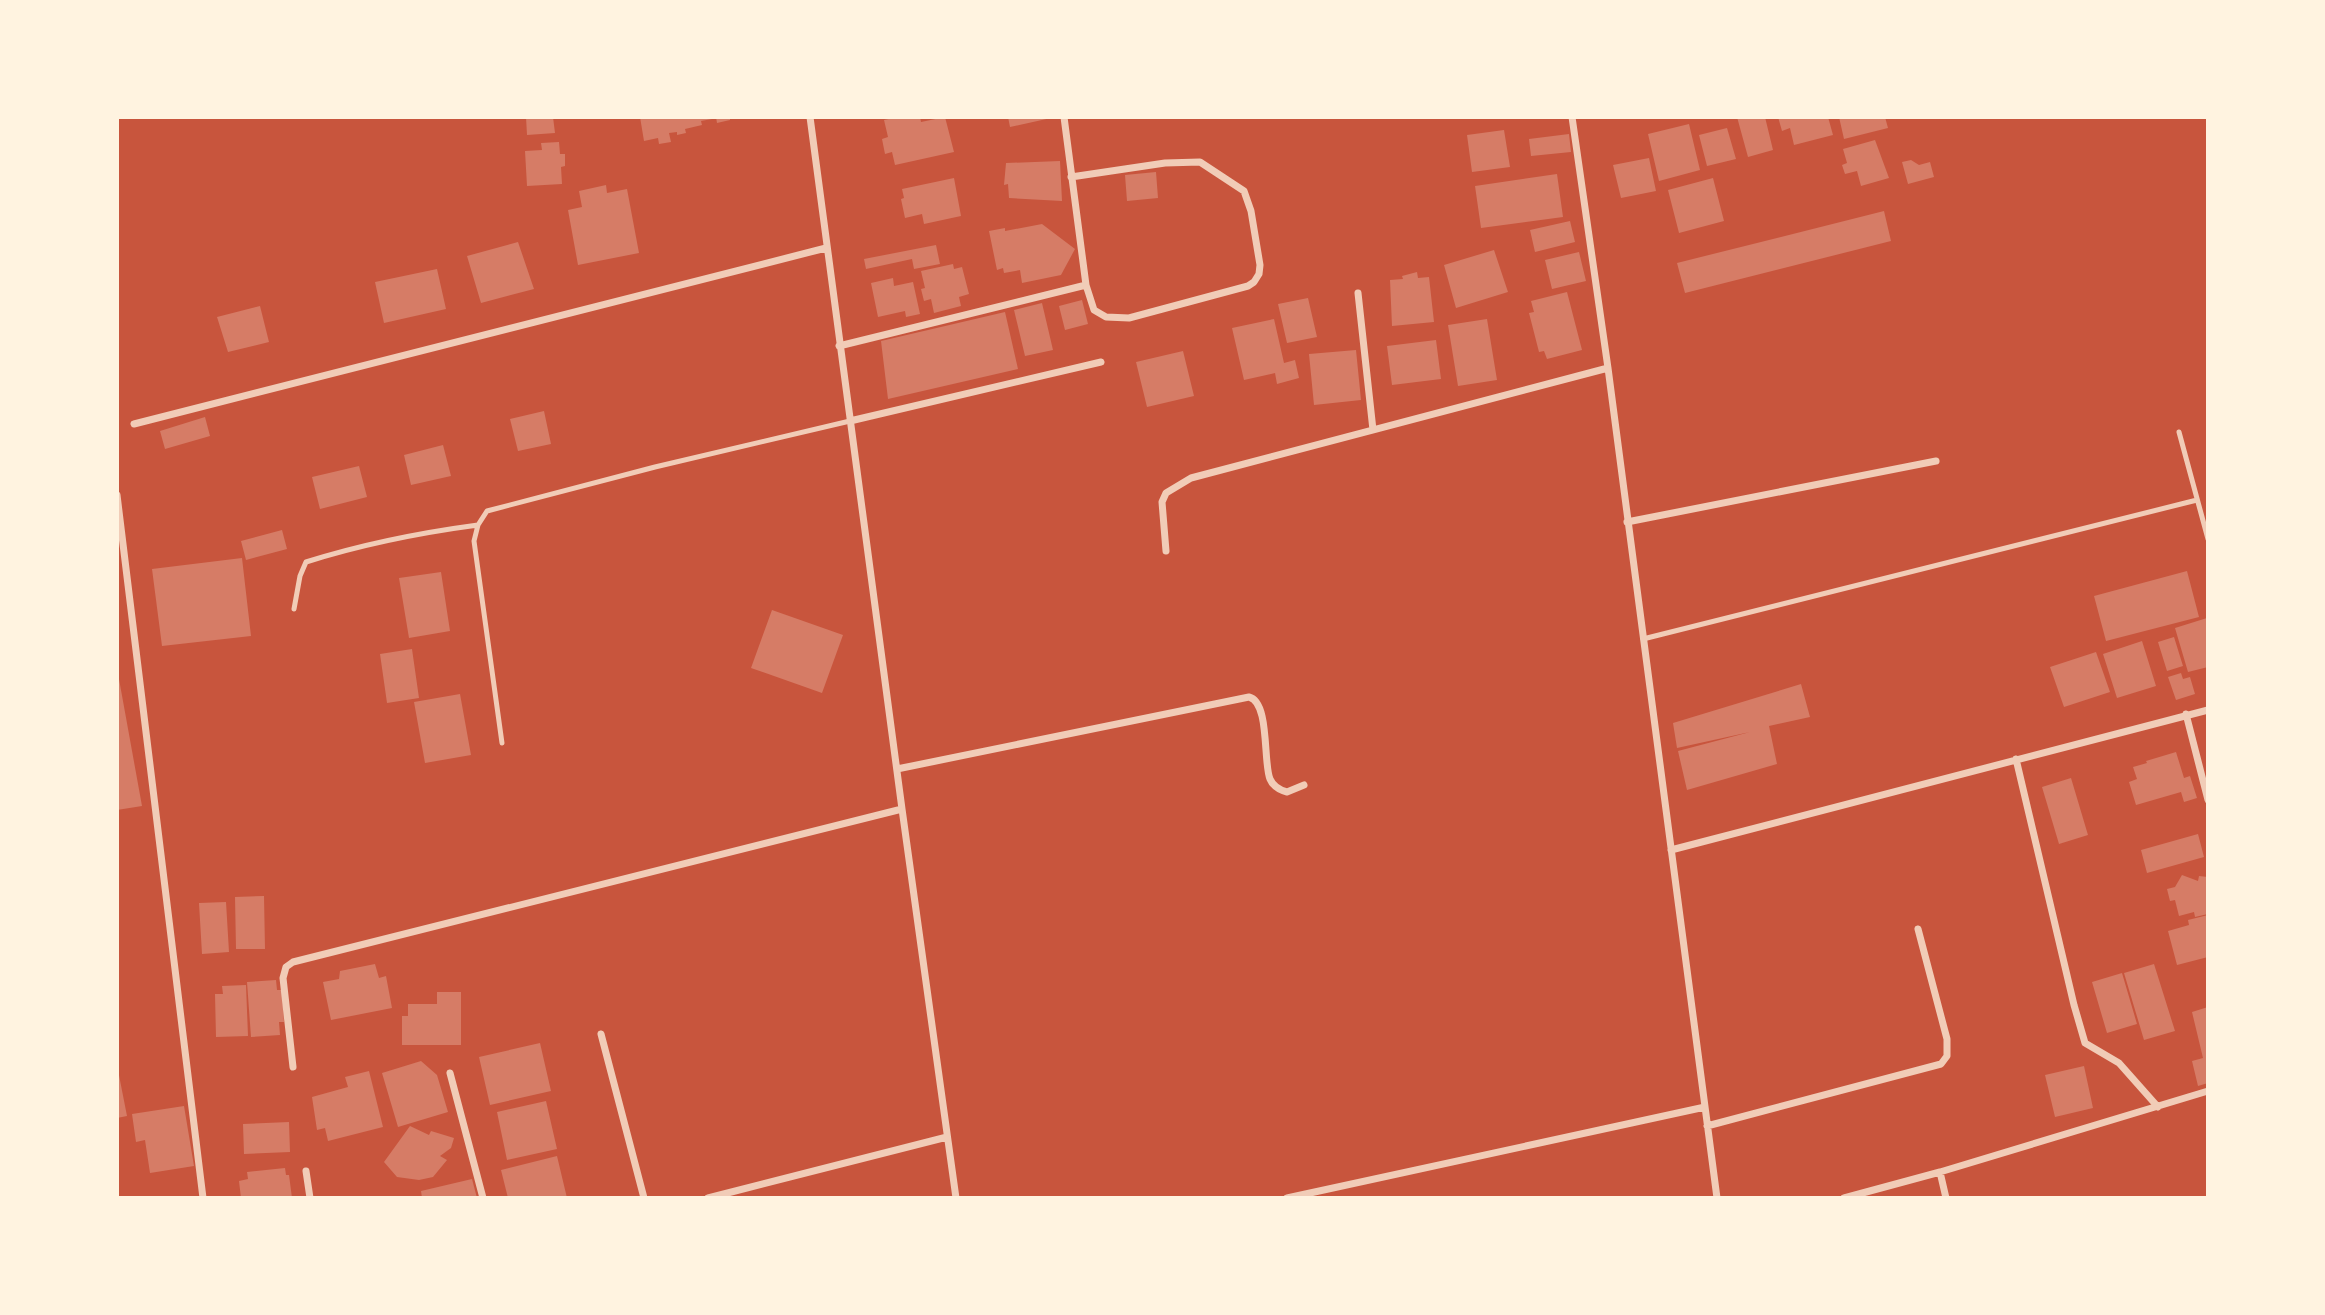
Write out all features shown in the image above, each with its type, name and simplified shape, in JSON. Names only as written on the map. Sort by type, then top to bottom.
[{"type":"street","points":[[810,117],[956,1198]]},
{"type":"street","points":[[1065,117],[1071,177],[1086,285],[1094,310],[1106,317],[1129,318],[1248,286],[1259,274],[1260,265],[1251,211],[1244,191],[1200,162],[1165,163],[1071,177]]},
{"type":"street","points":[[1572,117],[1608,368],[1717,1198]]},
{"type":"street","points":[[134,424],[826,248]]},
{"type":"street","points":[[839,346],[1086,285]]},
{"type":"street","points":[[1358,293],[1373,430]]},
{"type":"street","points":[[850,421],[1101,362]]},
{"type":"street","points":[[1166,551],[1162,502],[1166,493],[1191,478],[1608,368]]},
{"type":"street","points":[[1627,522],[1936,461]]},
{"type":"street","points":[[117,495],[203,1198]]},
{"type":"street","points":[[897,769],[1249,697],[1259,704],[1270,780],[1287,792],[1304,785]]},
{"type":"street","points":[[1671,850],[2208,710]]},
{"type":"street","points":[[2186,714],[2208,800]]},
{"type":"street","points":[[2016,759],[2085,1043],[2119,1063],[2158,1107]]},
{"type":"street","points":[[293,1067],[283,978],[286,967],[293,962],[902,809]]},
{"type":"street","points":[[1707,1126],[1941,1064],[1947,1056],[1947,1039],[1918,929]]},
{"type":"street","points":[[601,1034],[644,1198]]},
{"type":"street","points":[[450,1073],[483,1198]]},
{"type":"street","points":[[1844,1198],[1940,1172],[2208,1091]]},
{"type":"street","points":[[1287,1198],[1705,1108]]},
{"type":"street","points":[[708,1198],[947,1137]]},
{"type":"street","points":[[306,1171],[310,1198]]},
{"type":"street","points":[[1940,1172],[1946,1198]]},
{"type":"lane","points":[[502,743],[474,541],[478,525],[486,511],[655,467],[850,421]]},
{"type":"lane","points":[[2179,432],[2208,539]]},
{"type":"lane","points":[[1643,639],[2197,500]]},
{"type":"lane","points":[[294,609],[300,576],[306,562],[355,546],[415,533],[478,525]]},
{"type":"building","points":[[526,117],[553,117],[555,133],[527,135]]},
{"type":"building","points":[[640,117],[712,119],[701,121],[702,125],[685,129],[686,133],[669,133],[671,142],[659,144],[658,138],[644,141]]},
{"type":"building","points":[[716,117],[730,117],[730,120],[717,123]]},
{"type":"building","points":[[920,117],[921,122],[945,117],[954,152],[895,165],[892,152],[885,154],[882,139],[888,137],[884,120]]},
{"type":"building","points":[[1008,117],[1051,117],[1051,118],[1010,127]]},
{"type":"building","points":[[1737,117],[1765,117],[1773,150],[1748,157]]},
{"type":"building","points":[[1778,117],[1828,117],[1833,135],[1794,145],[1790,128],[1782,131]]},
{"type":"building","points":[[1839,117],[1885,117],[1888,128],[1844,139]]},
{"type":"building","points":[[1689,124],[1700,170],[1659,181],[1648,134]]},
{"type":"building","points":[[1727,128],[1736,159],[1707,166],[1699,135]]},
{"type":"building","points":[[1504,130],[1510,167],[1472,172],[1467,135]]},
{"type":"building","points":[[1569,134],[1571,152],[1531,156],[1529,139]]},
{"type":"building","points":[[1875,140],[1889,178],[1861,186],[1857,171],[1845,174],[1842,165],[1847,163],[1843,149]]},
{"type":"building","points":[[559,142],[560,154],[565,154],[565,166],[561,167],[562,184],[527,186],[525,151],[542,150],[541,143]]},
{"type":"building","points":[[1649,158],[1656,191],[1621,198],[1613,165]]},
{"type":"building","points":[[1911,160],[1919,165],[1930,162],[1934,177],[1908,184],[1902,162]]},
{"type":"building","points":[[1060,161],[1062,201],[1009,198],[1008,184],[1004,185],[1006,163]]},
{"type":"building","points":[[1156,172],[1158,198],[1127,201],[1125,175]]},
{"type":"building","points":[[1557,174],[1563,217],[1481,228],[1475,186]]},
{"type":"building","points":[[954,178],[961,216],[924,224],[922,214],[905,218],[902,189]]},
{"type":"building","points":[[1713,178],[1724,221],[1679,233],[1668,190]]},
{"type":"building","points":[[606,185],[607,193],[627,189],[639,253],[578,265],[568,210],[582,207],[579,191]]},
{"type":"building","points":[[1884,211],[1891,241],[1685,293],[1677,263]]},
{"type":"building","points":[[1570,221],[1575,242],[1535,252],[1530,230]]},
{"type":"building","points":[[1042,224],[1075,249],[1061,275],[1022,283],[1020,270],[1004,273],[1003,268],[997,270],[989,231]]},
{"type":"building","points":[[518,242],[534,289],[481,303],[467,256]]},
{"type":"building","points":[[936,245],[940,264],[914,269],[912,259],[866,269],[864,259]]},
{"type":"building","points":[[1494,250],[1508,292],[1456,308],[1444,265]]},
{"type":"building","points":[[1579,252],[1586,281],[1552,289],[1545,260]]},
{"type":"building","points":[[953,264],[954,269],[962,267],[969,294],[959,297],[961,306],[934,313],[931,299],[924,301],[921,289],[925,288],[921,271]]},
{"type":"building","points":[[437,269],[446,309],[384,323],[375,282]]},
{"type":"building","points":[[1417,272],[1418,278],[1429,277],[1434,322],[1392,326],[1390,280],[1403,279],[1402,276]]},
{"type":"building","points":[[893,278],[894,286],[913,282],[920,314],[906,317],[905,311],[878,317],[871,283]]},
{"type":"building","points":[[1567,292],[1582,350],[1547,359],[1544,351],[1539,352],[1529,313],[1534,312],[1531,301]]},
{"type":"building","points":[[1308,298],[1317,337],[1287,343],[1278,304]]},
{"type":"building","points":[[1082,300],[1088,324],[1065,330],[1059,306]]},
{"type":"building","points":[[1042,303],[1053,350],[1025,356],[1014,310]]},
{"type":"building","points":[[260,306],[269,342],[228,352],[217,317]]},
{"type":"building","points":[[1005,312],[1018,369],[888,399],[881,341]]},
{"type":"building","points":[[1274,319],[1284,363],[1295,360],[1299,378],[1277,384],[1275,373],[1244,380],[1232,328]]},
{"type":"building","points":[[1487,319],[1497,380],[1458,386],[1448,325]]},
{"type":"building","points":[[1436,340],[1441,379],[1392,385],[1387,346]]},
{"type":"building","points":[[1356,350],[1361,400],[1314,405],[1309,354]]},
{"type":"building","points":[[1183,351],[1194,396],[1147,407],[1136,362]]},
{"type":"building","points":[[544,411],[551,444],[518,451],[510,419]]},
{"type":"building","points":[[205,417],[210,436],[165,449],[160,431]]},
{"type":"building","points":[[443,445],[451,476],[411,485],[404,455]]},
{"type":"building","points":[[359,466],[367,497],[320,509],[312,477]]},
{"type":"building","points":[[282,530],[287,549],[246,560],[241,541]]},
{"type":"building","points":[[242,558],[251,636],[162,646],[152,569]]},
{"type":"building","points":[[2187,571],[2199,617],[2106,641],[2094,596]]},
{"type":"building","points":[[441,572],[450,631],[409,638],[399,578]]},
{"type":"building","points":[[772,610],[843,635],[822,693],[751,668]]},
{"type":"building","points":[[2207,618],[2208,667],[2188,672],[2175,628]]},
{"type":"building","points":[[2174,637],[2183,666],[2167,671],[2158,642]]},
{"type":"building","points":[[2142,641],[2156,686],[2117,698],[2103,654]]},
{"type":"building","points":[[412,649],[419,698],[387,703],[380,654]]},
{"type":"building","points":[[2096,652],[2110,692],[2064,707],[2050,667]]},
{"type":"building","points":[[117,668],[142,806],[117,810]]},
{"type":"building","points":[[2181,673],[2183,679],[2190,677],[2195,694],[2176,700],[2168,677]]},
{"type":"building","points":[[1801,684],[1810,717],[1769,726],[1777,764],[1687,790],[1678,751],[1750,732],[1677,748],[1673,723]]},
{"type":"building","points":[[460,694],[471,755],[425,763],[414,702]]},
{"type":"building","points":[[2176,752],[2184,778],[2190,776],[2197,798],[2184,802],[2181,792],[2136,805],[2129,782],[2137,779],[2133,767]]},
{"type":"building","points":[[2071,778],[2088,835],[2059,844],[2042,787]]},
{"type":"building","points":[[2198,834],[2204,857],[2147,873],[2141,850]]},
{"type":"building","points":[[2182,875],[2198,881],[2199,876],[2208,877],[2208,914],[2195,917],[2194,912],[2179,916],[2175,900],[2170,901],[2167,889],[2175,887]]},
{"type":"building","points":[[264,896],[265,949],[236,949],[235,897]]},
{"type":"building","points":[[226,902],[229,952],[202,954],[199,903]]},
{"type":"building","points":[[2208,915],[2208,957],[2177,965],[2168,931],[2189,925],[2188,920]]},
{"type":"building","points":[[375,964],[379,978],[386,976],[392,1008],[331,1020],[323,982],[339,979],[340,971]]},
{"type":"building","points":[[2154,964],[2175,1031],[2144,1040],[2124,973]]},
{"type":"building","points":[[2122,973],[2137,1024],[2107,1033],[2092,982]]},
{"type":"building","points":[[276,980],[277,990],[282,990],[284,1022],[279,1022],[280,1035],[251,1037],[247,982]]},
{"type":"building","points":[[246,985],[248,1036],[216,1037],[215,994],[223,994],[222,986]]},
{"type":"building","points":[[437,992],[461,992],[461,1045],[402,1045],[402,1016],[408,1016],[408,1004],[437,1004]]},
{"type":"building","points":[[2208,1007],[2208,1083],[2198,1086],[2192,1061],[2203,1058],[2192,1012]]},
{"type":"building","points":[[540,1043],[551,1091],[490,1105],[479,1057]]},
{"type":"building","points":[[421,1061],[437,1075],[448,1112],[398,1127],[382,1073]]},
{"type":"building","points":[[117,1065],[127,1116],[117,1118]]},
{"type":"building","points":[[2084,1066],[2093,1108],[2055,1117],[2045,1075]]},
{"type":"building","points":[[369,1071],[383,1127],[328,1141],[325,1128],[317,1130],[312,1097],[348,1087],[345,1077]]},
{"type":"building","points":[[546,1101],[557,1149],[507,1160],[497,1112]]},
{"type":"building","points":[[184,1106],[194,1166],[150,1173],[145,1140],[136,1142],[132,1114]]},
{"type":"building","points":[[289,1122],[290,1152],[244,1154],[243,1124]]},
{"type":"building","points":[[410,1126],[429,1135],[431,1131],[454,1138],[451,1148],[440,1156],[447,1160],[433,1177],[419,1180],[397,1177],[384,1162]]},
{"type":"building","points":[[557,1156],[567,1198],[508,1198],[501,1170]]},
{"type":"building","points":[[285,1168],[286,1175],[289,1175],[292,1198],[241,1198],[239,1181],[248,1179],[247,1172]]},
{"type":"building","points":[[472,1179],[477,1198],[422,1198],[421,1191]]}]
